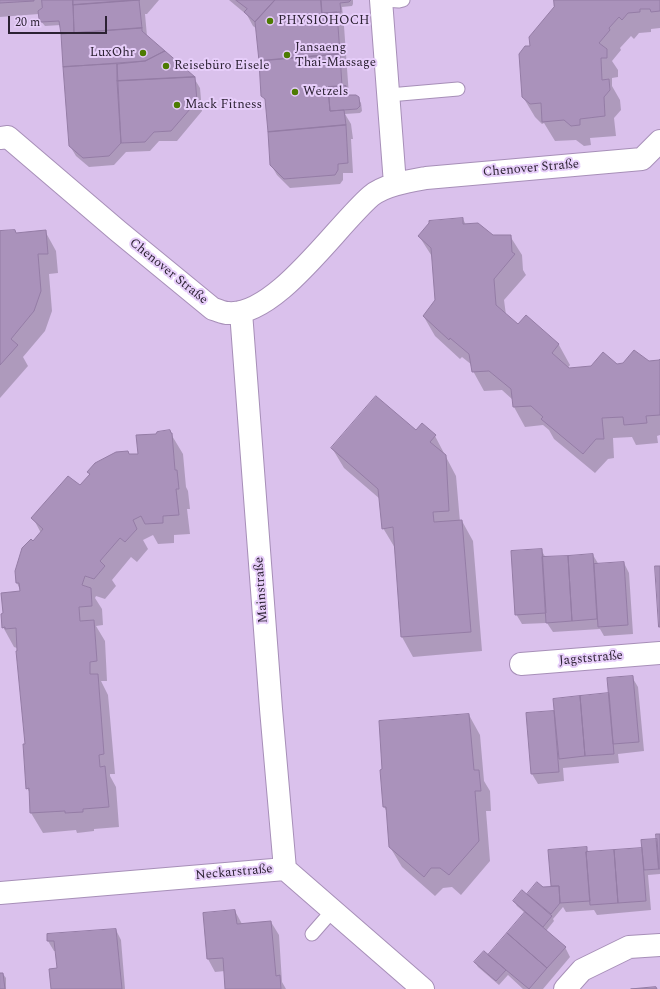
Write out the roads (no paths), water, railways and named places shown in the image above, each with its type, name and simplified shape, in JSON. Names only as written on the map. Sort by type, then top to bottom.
[{"type":"street","points":[[382,0],[395,184]]},
{"type":"street","name":"Chenover Straße","points":[[0,138],[8,137],[124,236],[213,309],[228,313],[241,312],[266,302],[289,283],[372,195],[395,184],[426,178],[642,159],[660,142]]},
{"type":"street","name":"Mainstraße","points":[[241,312],[271,709],[285,868]]},
{"type":"street","name":"Jagststraße","points":[[521,664],[660,654]]},
{"type":"street","name":"Neckarstraße","points":[[0,893],[285,868],[423,989]]},
{"type":"street","points":[[565,989],[582,970],[629,947],[660,945]]},
{"type":"lane","points":[[382,0],[403,0]]},
{"type":"lane","points":[[389,95],[458,89]]},
{"type":"lane","points":[[312,934],[333,910]]},
{"type":"place","name":"PHYSIOHOCH","points":[[270,21]]},
{"type":"place","name":"LuxOhr","points":[[143,53]]},
{"type":"place","name":"Jansaeng Thai-Massage","points":[[287,55]]},
{"type":"place","name":"Reisebüro Eisele","points":[[166,66]]},
{"type":"place","name":"Wetzels","points":[[295,92]]},
{"type":"place","name":"Mack Fitness","points":[[177,105]]}]
